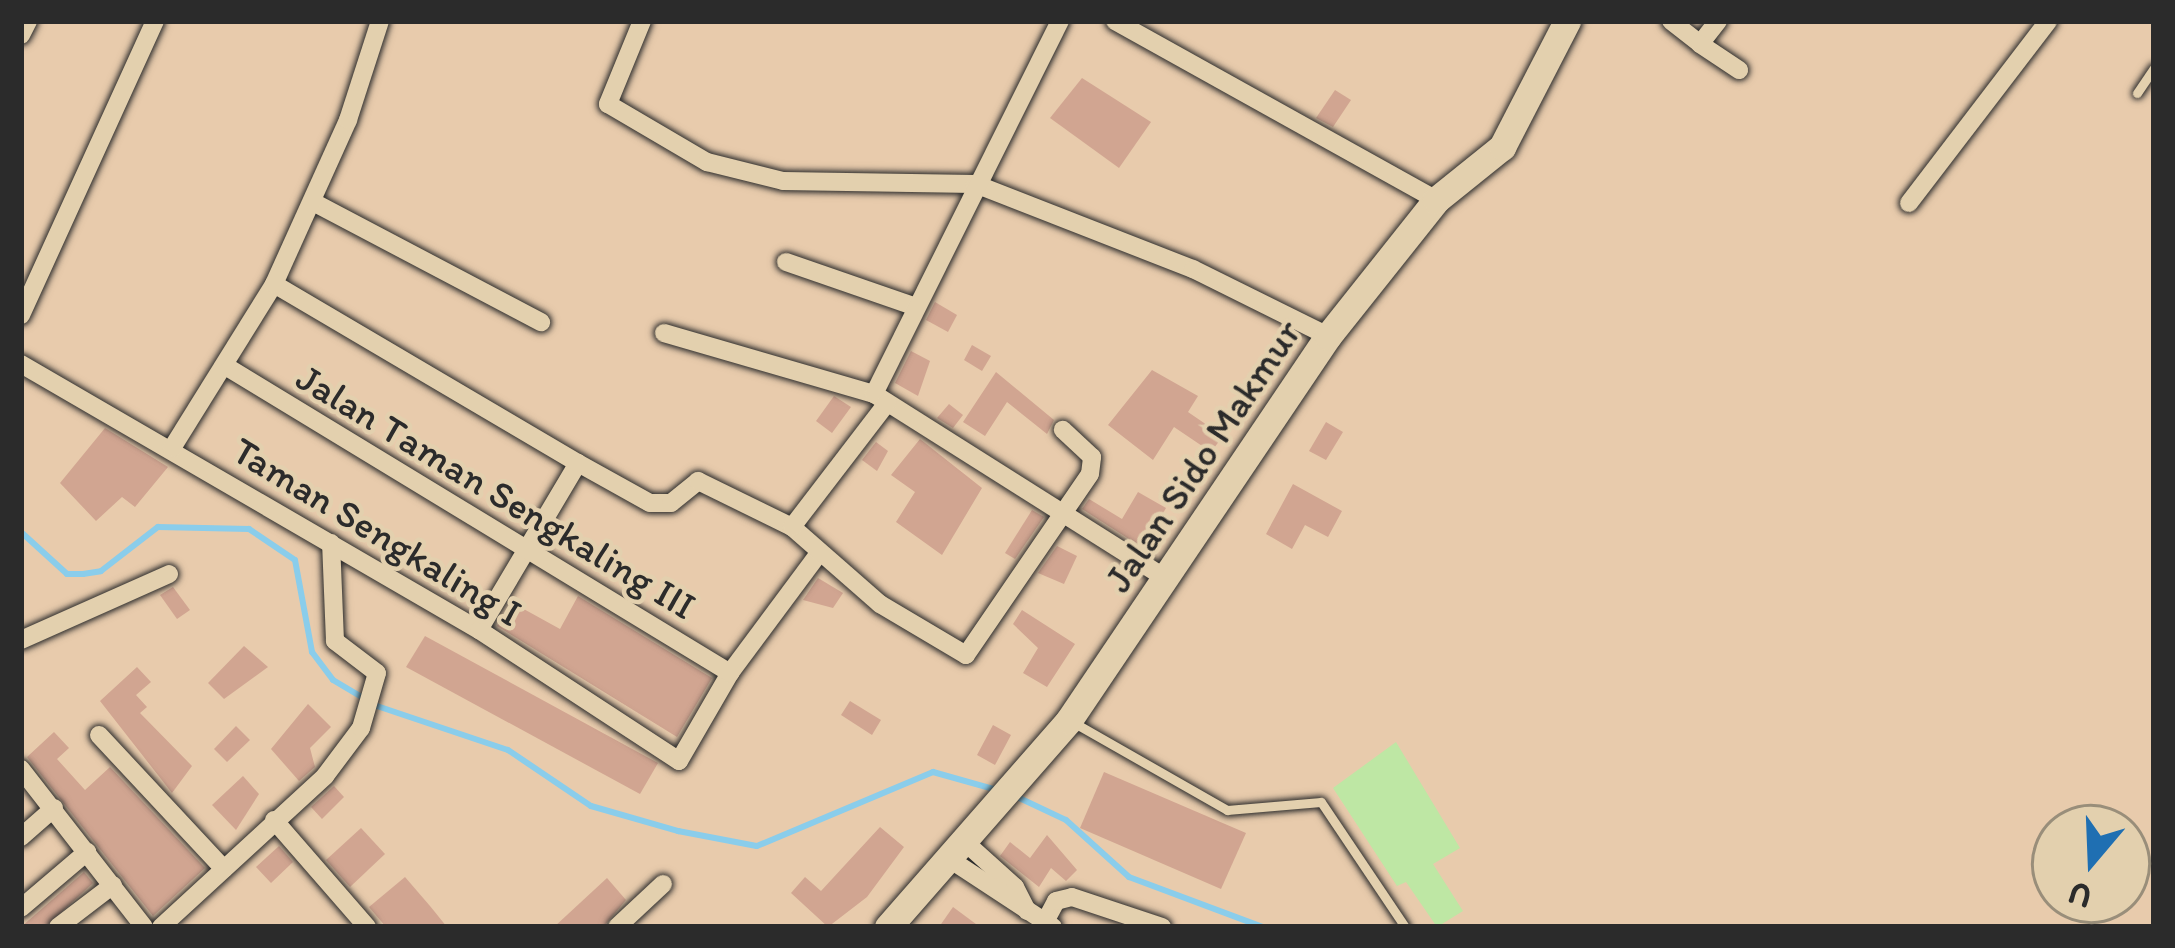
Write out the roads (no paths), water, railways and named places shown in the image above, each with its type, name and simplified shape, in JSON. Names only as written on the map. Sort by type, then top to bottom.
[{"type":"main road","name":"Jalan Sido Makmur","points":[[888,927],[1070,720],[1328,336],[1436,200],[1502,147],[1567,21]]},
{"type":"street","points":[[22,33],[28,21]]},
{"type":"street","points":[[21,315],[154,21]]},
{"type":"street","points":[[172,448],[227,368],[274,284],[313,202],[380,21]]},
{"type":"street","points":[[642,21],[608,104],[707,163],[783,181],[972,191],[1193,268],[1328,336]]},
{"type":"street","points":[[792,526],[880,399],[916,307],[1060,21]]},
{"type":"street","points":[[1114,21],[1436,200]]},
{"type":"street","points":[[1671,21],[1738,70]]},
{"type":"street","points":[[1700,44],[1718,21]]},
{"type":"street","points":[[1909,203],[2048,21]]},
{"type":"street","points":[[313,202],[541,322]]},
{"type":"street","points":[[786,262],[916,307]]},
{"type":"street","points":[[274,284],[650,503],[671,503],[698,482],[792,526],[817,556],[966,655],[1093,466],[1063,430]]},
{"type":"street","points":[[664,333],[880,399],[1060,518],[1167,579]]},
{"type":"street","name":"Jalan Taman Sengkaling III","points":[[227,368],[730,674]]},
{"type":"street","name":"Taman Sengkaling I","points":[[25,371],[172,448],[479,630],[680,761],[730,674]]},
{"type":"street","points":[[479,630],[578,463]]},
{"type":"street","points":[[161,927],[340,759],[361,728],[377,673],[335,641],[328,613],[332,543]]},
{"type":"street","points":[[730,674],[817,556]]},
{"type":"street","points":[[21,640],[169,574]]},
{"type":"street","points":[[100,735],[224,869]]},
{"type":"street","points":[[21,769],[144,927]]},
{"type":"street","points":[[21,837],[54,808]]},
{"type":"street","points":[[274,820],[367,927]]},
{"type":"street","points":[[21,908],[87,852]]},
{"type":"street","points":[[958,852],[1042,919],[1056,902],[1072,897],[1162,927]]},
{"type":"street","points":[[58,927],[113,884]]},
{"type":"street","points":[[617,927],[663,884]]},
{"type":"lane","points":[[2138,93],[2154,68]]},
{"type":"lane","points":[[1070,720],[1227,810],[1321,802],[1405,927]]},
{"type":"waterway","points":[[21,532],[67,574],[83,574],[101,571],[158,527],[249,529],[295,560],[312,652],[333,680],[377,706],[508,750],[591,806],[678,831],[757,846],[933,772],[997,790]]},
{"type":"waterway","points":[[1015,796],[1066,820],[1129,877],[1263,927]]}]
